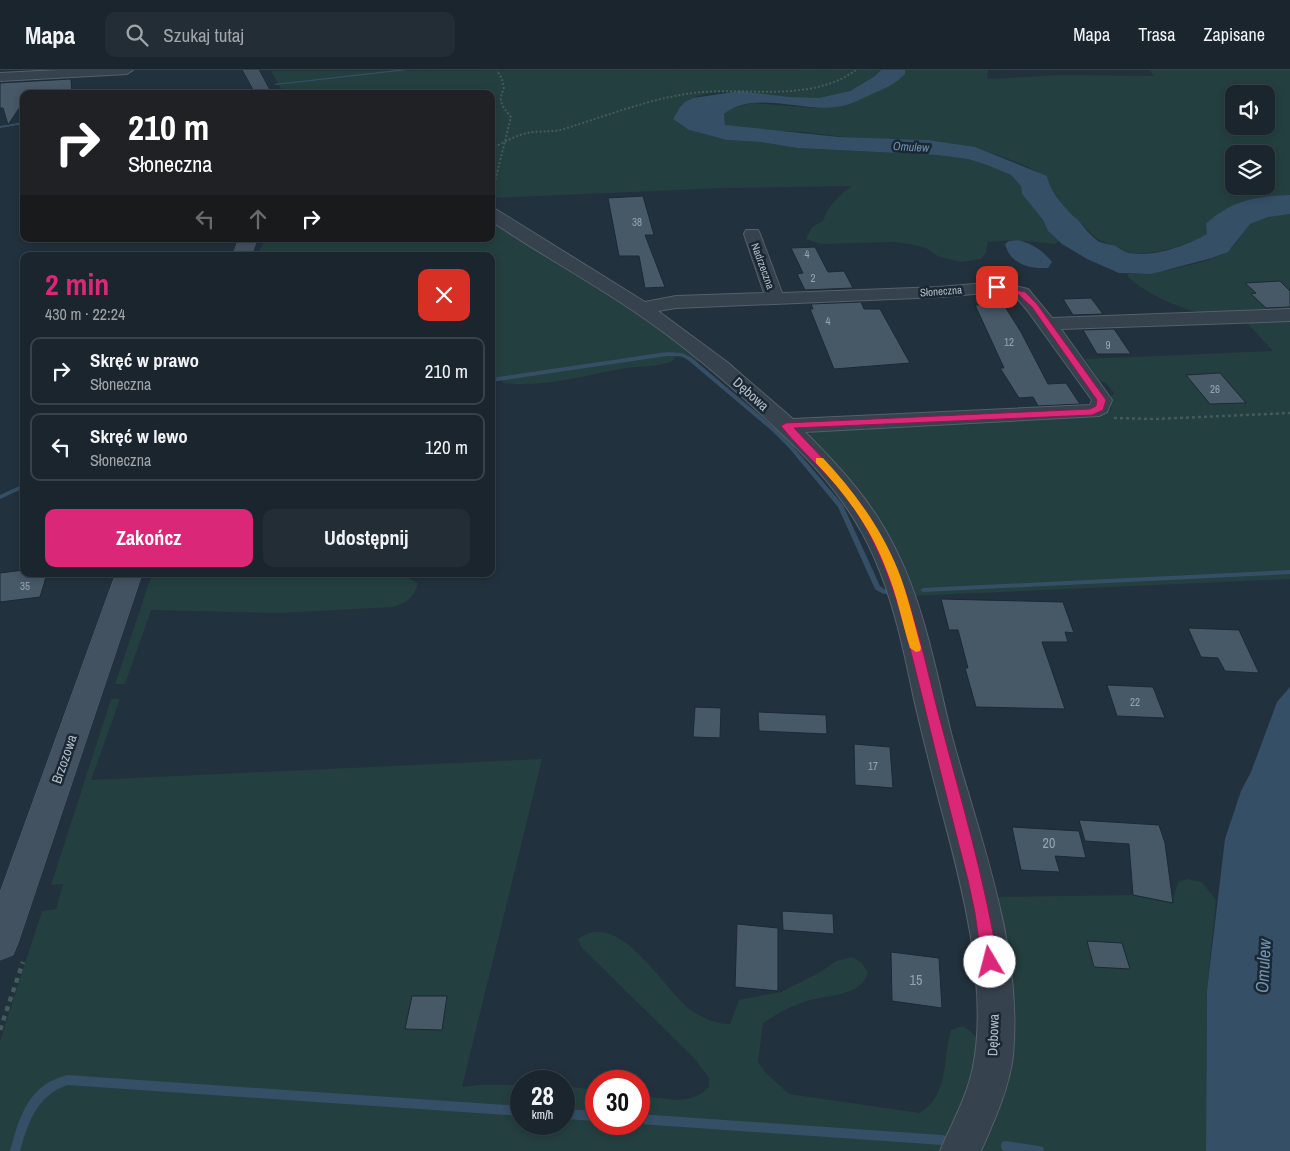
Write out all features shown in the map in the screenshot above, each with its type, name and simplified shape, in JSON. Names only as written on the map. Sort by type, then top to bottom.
[{"type":"main road","points":[[251,70],[262,90]]},
{"type":"main road","name":"Brzozowa","points":[[0,944],[128,577]]},
{"type":"street","points":[[0,77],[127,70]]},
{"type":"street","name":"Dębowa","points":[[495,216],[530,240],[642,308],[717,364],[786,426],[837,479],[860,509],[878,539],[893,571],[912,633],[986,930],[993,984],[994,1054],[988,1082],[960,1151]]},
{"type":"street","name":"Nadrzeczna","points":[[752,234],[775,298]]},
{"type":"street","name":"Słoneczna","points":[[642,308],[676,302],[940,292],[997,287],[1022,293],[1048,324],[1102,400],[1100,408],[1092,412]]},
{"type":"street","points":[[1048,324],[1290,315]]},
{"type":"street","points":[[786,426],[1092,412]]},
{"type":"path","points":[[495,182],[511,117],[501,104],[500,96],[504,88],[497,70]]},
{"type":"path","points":[[495,146],[505,140],[532,132],[560,130],[652,100],[709,91],[749,89],[782,93],[803,91],[839,81],[856,70]]},
{"type":"path","points":[[1092,412],[1127,420],[1290,413]]},
{"type":"green space","points":[[881,70],[875,76],[853,89],[842,94],[820,98],[728,92],[710,93],[694,98],[681,106],[673,119],[689,130],[727,140],[760,142],[797,148],[937,155],[968,159],[987,165],[1011,175],[1021,186],[1022,194],[1043,220],[1048,231],[1059,241],[1055,244],[1015,240],[988,242],[986,253],[981,259],[962,262],[939,257],[926,248],[910,244],[893,242],[821,244],[806,239],[812,227],[823,221],[835,201],[852,186],[724,188],[495,198],[495,90],[282,90],[271,71]]},
{"type":"green space","points":[[905,70],[988,70],[987,79],[1059,75],[1154,76],[1149,70],[1290,70],[1290,195],[1186,244],[1145,253],[1127,252],[1093,236],[1065,208],[1049,184],[1036,171],[987,152],[956,144],[925,140],[861,139],[804,132],[744,129],[725,125],[724,114],[730,109],[752,103],[815,108],[901,78],[905,74]]},
{"type":"green space","points":[[1290,214],[1290,311],[1247,314],[1204,313],[1174,305],[1153,295],[1128,277],[1128,274],[1150,273],[1209,260],[1228,251],[1254,221],[1269,216]]},
{"type":"green space","points":[[495,222],[625,304],[702,360],[698,362],[692,359],[676,357],[672,361],[662,364],[625,368],[564,380],[533,384],[503,383],[501,379],[495,380],[495,252],[259,252],[264,242],[495,242]]},
{"type":"green space","points":[[1290,320],[1290,579],[911,596],[809,436],[815,429],[1101,416],[1111,409],[1111,396],[1114,393],[1106,383],[1100,381],[1085,359],[1273,351],[1245,321]]},
{"type":"green space","points":[[151,577],[407,577],[418,583],[409,600],[391,607],[281,613],[151,610],[125,684],[115,684]]},
{"type":"green space","points":[[111,699],[120,699],[91,780],[542,759],[462,1087],[510,1085],[510,1135],[575,1135],[575,1087],[585,1089],[585,1135],[650,1135],[650,1097],[676,1100],[685,1099],[702,1093],[709,1087],[709,1078],[695,1059],[581,947],[578,939],[593,932],[609,934],[624,942],[654,970],[691,1010],[700,1016],[725,1024],[730,1024],[739,1000],[781,992],[819,973],[836,961],[852,957],[862,963],[868,973],[857,987],[849,992],[801,1003],[763,1023],[758,1062],[765,1072],[789,1094],[920,1113],[930,1105],[941,1086],[951,1030],[963,1026],[971,1032],[980,1046],[980,1054],[966,1097],[942,1151],[0,1151],[0,1041],[42,911],[56,909],[63,884],[51,885]]},
{"type":"green space","points":[[1187,879],[1202,882],[1216,900],[1207,990],[1206,1151],[981,1151],[994,899],[1001,897],[1133,895],[1172,903],[1178,882]]},
{"type":"water","name":"Omulew","points":[[881,70],[905,70],[905,74],[898,81],[885,88],[855,102],[841,106],[823,108],[778,103],[749,103],[736,107],[724,114],[725,125],[839,137],[929,140],[975,147],[1047,176],[1051,187],[1059,199],[1095,239],[1102,243],[1116,246],[1126,252],[1136,254],[1157,253],[1198,239],[1207,234],[1206,224],[1215,216],[1245,201],[1290,195],[1290,214],[1268,217],[1250,224],[1228,252],[1212,258],[1151,274],[1119,273],[1087,259],[1062,244],[1048,231],[1043,220],[1022,194],[1021,186],[1011,175],[987,165],[968,159],[937,155],[797,148],[760,142],[727,140],[689,130],[673,119],[680,107],[693,98],[740,91],[790,97],[819,98],[850,91],[875,76]]},
{"type":"water","points":[[1018,240],[1028,243],[1045,254],[1052,262],[1048,268],[1027,266],[1016,261],[1005,244],[1009,241]]},
{"type":"water","name":"Omulew","points":[[1290,687],[1290,1151],[1206,1151],[1207,990],[1225,839],[1241,791],[1251,772],[1277,702]]},
{"type":"building","points":[[71,79],[72,90],[20,90],[20,107],[8,125],[3,108],[0,108],[0,83]]},
{"type":"building","points":[[643,196],[654,235],[645,235],[665,287],[645,288],[639,256],[619,256],[608,198]]},
{"type":"building","points":[[815,247],[828,272],[844,271],[853,288],[805,290],[797,274],[803,273],[791,248]]},
{"type":"building","points":[[1280,281],[1290,291],[1290,307],[1266,308],[1251,294],[1256,293],[1245,283]]},
{"type":"building","points":[[1091,298],[1103,314],[1073,315],[1063,299]]},
{"type":"building","points":[[861,302],[864,309],[880,309],[910,363],[834,369],[810,309],[813,309],[811,304]]},
{"type":"building","points":[[975,305],[1004,305],[1021,332],[1048,384],[1066,383],[1080,404],[1038,406],[1033,397],[1019,398],[1000,368],[1004,368]]},
{"type":"building","points":[[1114,329],[1131,354],[1097,354],[1083,330]]},
{"type":"building","points":[[1220,373],[1246,403],[1210,404],[1186,375]]},
{"type":"building","points":[[20,570],[20,577],[46,577],[40,597],[0,602],[0,573]]},
{"type":"building","points":[[941,599],[1063,602],[1074,633],[1065,632],[1068,642],[1042,642],[1065,709],[976,707],[965,668],[968,668],[958,630],[949,630]]},
{"type":"building","points":[[1188,628],[1239,630],[1259,673],[1225,671],[1218,658],[1201,657]]},
{"type":"building","points":[[1107,685],[1153,687],[1165,718],[1117,716]]},
{"type":"building","points":[[695,707],[721,708],[720,738],[693,737]]},
{"type":"building","points":[[758,712],[826,715],[827,734],[759,731]]},
{"type":"building","points":[[854,744],[890,747],[893,788],[855,785]]},
{"type":"building","points":[[1079,820],[1159,825],[1165,843],[1173,903],[1133,895],[1129,844],[1085,841]]},
{"type":"building","points":[[1012,827],[1079,831],[1086,858],[1055,856],[1060,872],[1021,870]]},
{"type":"building","points":[[782,911],[833,914],[834,934],[783,930]]},
{"type":"building","points":[[737,924],[778,928],[778,991],[735,987]]},
{"type":"building","points":[[1087,941],[1122,943],[1130,969],[1094,967]]},
{"type":"building","points":[[891,952],[939,958],[942,1008],[892,1001]]},
{"type":"building","points":[[412,996],[447,996],[442,1030],[405,1029]]},
{"type":"waterway","points":[[276,84],[406,70]]},
{"type":"waterway","points":[[0,127],[20,124]]},
{"type":"waterway","points":[[495,379],[667,354],[682,355],[690,359],[774,430],[791,447],[841,506],[877,587],[887,592]]},
{"type":"waterway","points":[[0,497],[20,488]]},
{"type":"waterway","points":[[923,590],[1290,572]]},
{"type":"waterway","points":[[15,1151],[22,1127],[31,1107],[45,1091],[67,1080],[510,1110]]},
{"type":"waterway","points":[[575,1115],[585,1115]]},
{"type":"waterway","points":[[650,1120],[942,1140]]},
{"type":"waterway","points":[[1006,1146],[1039,1151]]},
{"type":"slow traffic","points":[[820,460],[860,509],[878,539],[893,571],[916,648]]},
{"type":"route","points":[[990,962],[975,880],[912,633],[893,571],[878,539],[860,509],[837,479],[786,426],[1092,412],[1100,408],[1102,400],[1034,306],[1022,293],[997,287]]}]
